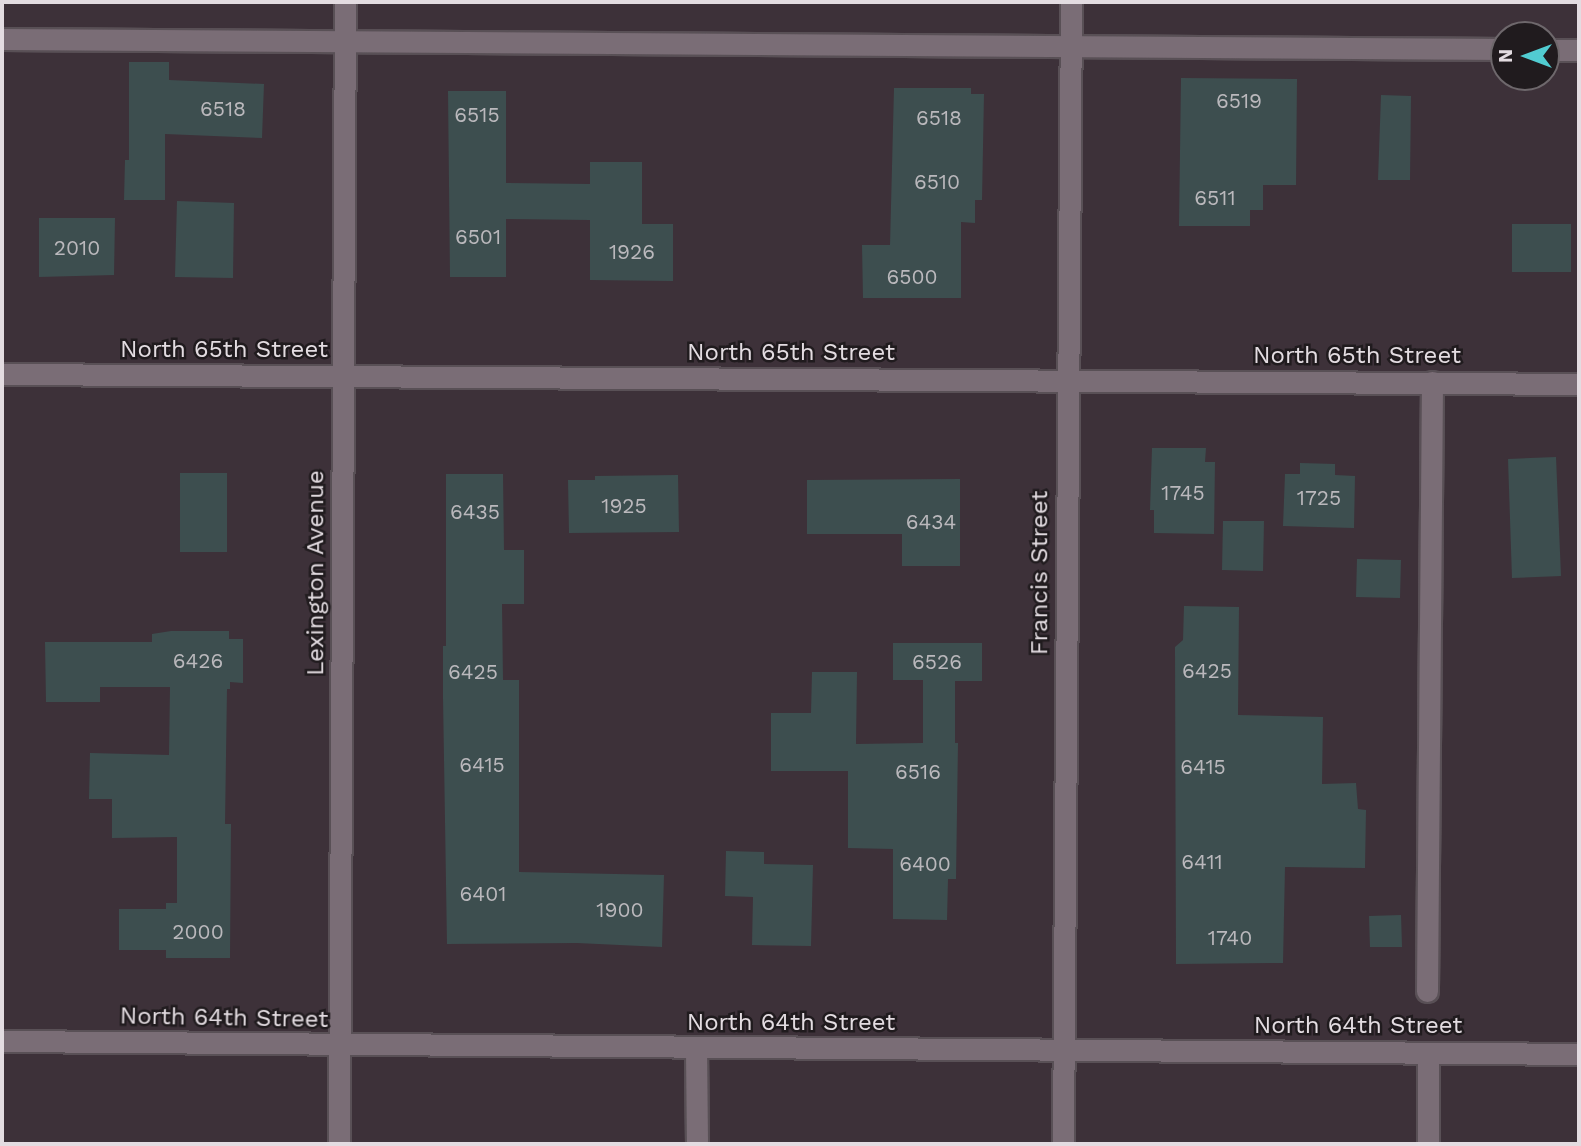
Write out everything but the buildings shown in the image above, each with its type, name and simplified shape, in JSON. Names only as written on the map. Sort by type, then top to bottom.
[{"type":"street","name":"Lexington Avenue","points":[[339,1144],[345,2]]},
{"type":"street","name":"Francis Street","points":[[1063,1144],[1071,2]]},
{"type":"street","points":[[2,39],[1490,49]]},
{"type":"street","points":[[1560,50],[1579,50]]},
{"type":"street","name":"North 65th Street","points":[[2,374],[1579,384]]},
{"type":"street","points":[[1427,991],[1432,382]]},
{"type":"street","name":"North 64th Street","points":[[2,1041],[696,1049],[1579,1054]]},
{"type":"street","points":[[696,1049],[697,1144]]},
{"type":"street","points":[[1428,1053],[1428,1144]]}]
